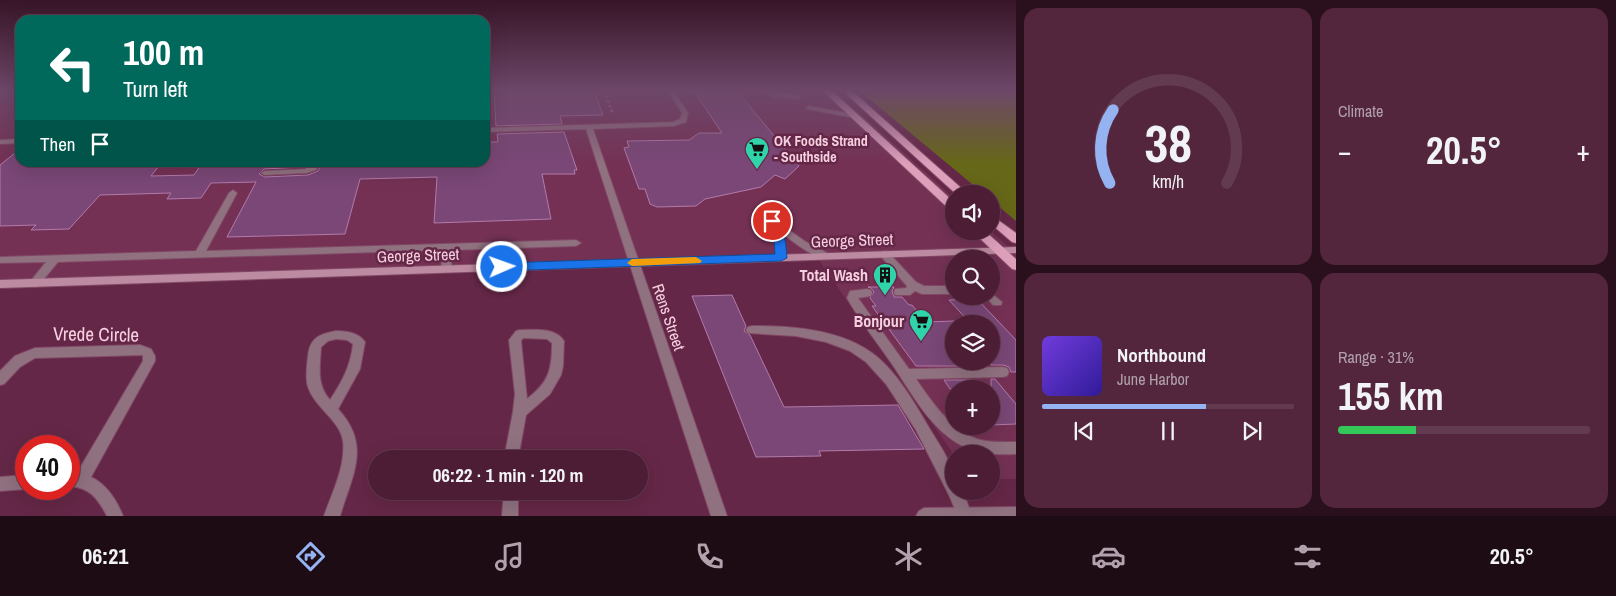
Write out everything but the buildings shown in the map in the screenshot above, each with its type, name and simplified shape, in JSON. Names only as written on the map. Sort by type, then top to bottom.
[{"type":"main road","points":[[874,115],[953,185]]},
{"type":"main road","points":[[854,116],[945,200]]},
{"type":"main road","points":[[1000,226],[1016,239]]},
{"type":"main road","points":[[988,240],[999,250]]},
{"type":"main road","points":[[1000,251],[1016,266]]},
{"type":"street","points":[[490,130],[667,125],[683,120],[684,115]]},
{"type":"street","points":[[849,115],[854,116]]},
{"type":"street","name":"Rens Street","points":[[589,128],[719,516]]},
{"type":"street","points":[[0,142],[15,141]]},
{"type":"street","points":[[265,173],[307,171],[314,167]]},
{"type":"street","points":[[199,254],[233,193]]},
{"type":"street","points":[[781,258],[779,237],[772,221],[803,244],[825,256]]},
{"type":"street","name":"George Street","points":[[0,260],[576,243]]},
{"type":"street","points":[[446,269],[448,246]]},
{"type":"street","name":"George Street","points":[[1000,250],[1016,250]]},
{"type":"street","name":"George Street","points":[[0,284],[945,252]]},
{"type":"street","points":[[884,254],[912,285],[922,290],[945,290]]},
{"type":"street","points":[[34,283],[55,258]]},
{"type":"street","points":[[898,292],[912,290],[912,285]]},
{"type":"street","points":[[867,293],[854,294],[852,298],[934,416],[960,437],[992,448],[1016,448]]},
{"type":"street","points":[[752,330],[797,333],[827,338],[850,346],[867,356],[882,369],[923,428],[945,472]]},
{"type":"street","points":[[513,450],[520,412],[521,394],[514,344],[517,336],[525,333],[549,335],[558,342],[557,366],[552,383],[543,396],[520,412]]},
{"type":"street","points":[[331,409],[350,380],[357,360],[360,342],[350,336],[330,336],[322,339],[315,346],[315,389],[346,429],[350,440],[350,455],[332,516]]},
{"type":"street","name":"Vrede Circle","points":[[0,380],[13,364],[22,357],[35,353],[140,350],[147,352],[150,356],[148,360],[80,471]]},
{"type":"street","points":[[906,374],[1003,372]]},
{"type":"street","points":[[80,480],[90,482],[99,491],[115,516]]},
{"type":"street","points":[[0,484],[15,483]]},
{"type":"street","points":[[510,500],[510,516]]},
{"type":"street","points":[[959,500],[966,515]]},
{"type":"street","points":[[924,516],[1016,515]]},
{"type":"shaded area","points":[[0,115],[15,115],[15,167],[490,167],[490,115],[862,115],[945,190],[945,240],[1000,239],[1011,249],[1016,249],[1016,479],[1000,479],[1000,445],[947,445],[816,256],[0,286]]},
{"type":"shaded area","points":[[889,115],[1016,115],[1016,221],[1000,208],[1000,185],[973,185]]},
{"type":"slow traffic","points":[[632,263],[696,261]]},
{"type":"place","name":"OK Foods Strand - Southside","points":[[757,170]]},
{"type":"place","name":"Total Wash","points":[[885,296]]},
{"type":"place","name":"Bonjour","points":[[921,342]]},
{"type":"route","points":[[502,267],[781,258],[779,237],[772,221]]}]
